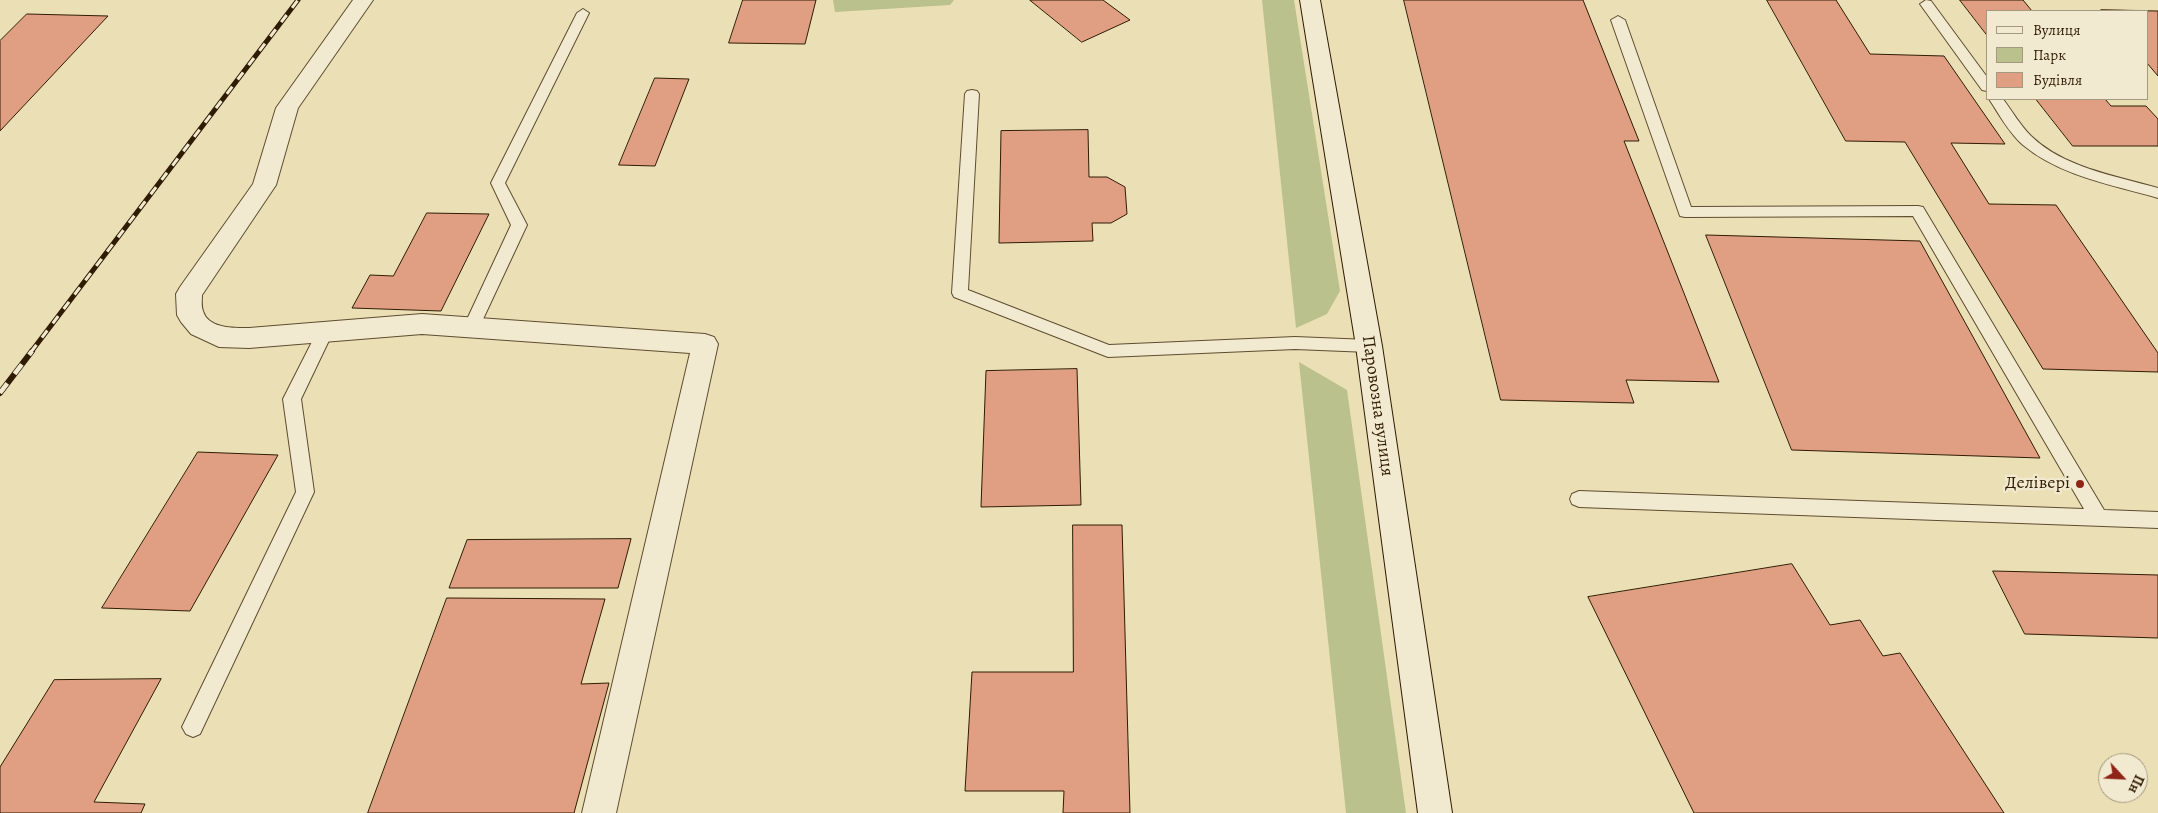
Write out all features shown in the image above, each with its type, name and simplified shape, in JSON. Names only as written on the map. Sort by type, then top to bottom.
[{"type":"street","points":[[363,0],[287,108],[264,185],[189,294],[190,315],[200,327],[220,337],[249,338],[422,324],[705,344],[599,813]]},
{"type":"street","name":"Паровозна вулиця","points":[[1310,0],[1369,346],[1435,813]]},
{"type":"lane","points":[[1926,4],[1986,86]]},
{"type":"lane","points":[[471,328],[519,225],[498,183],[583,13]]},
{"type":"lane","points":[[1618,20],[1685,212],[1918,211],[2099,518]]},
{"type":"lane","points":[[972,94],[960,293],[1108,350],[1295,343],[1369,346]]},
{"type":"lane","points":[[1997,100],[2027,141],[2044,154],[2066,165],[2158,193]]},
{"type":"lane","points":[[193,727],[305,492],[292,400],[325,332]]},
{"type":"lane","points":[[1579,499],[2158,520]]},
{"type":"green space","points":[[833,0],[954,0],[950,5],[835,12]]},
{"type":"green space","points":[[1262,0],[1294,0],[1340,291],[1327,314],[1296,328]]},
{"type":"green space","points":[[1299,362],[1347,390],[1406,813],[1346,813]]},
{"type":"building","points":[[743,0],[816,0],[805,44],[729,43]]},
{"type":"building","points":[[1030,0],[1103,0],[1130,20],[1082,42]]},
{"type":"building","points":[[1404,0],[1583,0],[1639,141],[1624,141],[1719,382],[1626,380],[1634,403],[1501,400]]},
{"type":"building","points":[[1767,0],[1836,0],[1870,54],[1944,56],[2005,144],[1951,143],[1989,204],[2056,205],[2158,353],[2158,372],[2043,369],[1905,142],[1846,141]]},
{"type":"building","points":[[1960,0],[2023,0],[2031,10],[1986,10],[1986,34]]},
{"type":"building","points":[[2148,11],[2158,11],[2158,76],[2148,64]]},
{"type":"building","points":[[27,14],[108,16],[0,131],[0,41]]},
{"type":"building","points":[[655,78],[689,79],[655,166],[619,165]]},
{"type":"building","points":[[2037,100],[2106,100],[2111,106],[2146,106],[2158,119],[2158,146],[2073,146]]},
{"type":"building","points":[[1088,130],[1089,177],[1107,177],[1125,187],[1127,214],[1111,223],[1092,223],[1093,241],[999,243],[1001,131]]},
{"type":"building","points":[[427,213],[489,214],[441,311],[352,308],[370,275],[393,276]]},
{"type":"building","points":[[1706,235],[1920,241],[2040,458],[1792,450]]},
{"type":"building","points":[[1077,369],[1081,505],[981,507],[986,371]]},
{"type":"building","points":[[198,452],[278,455],[190,611],[102,608]]},
{"type":"building","points":[[1073,525],[1122,525],[1130,813],[1063,813],[1064,791],[965,791],[972,672],[1073,672]]},
{"type":"building","points":[[631,539],[618,588],[449,588],[467,540]]},
{"type":"building","points":[[1792,564],[1830,625],[1860,620],[1883,656],[1900,653],[2004,813],[1694,813],[1588,597]]},
{"type":"building","points":[[1993,571],[2158,575],[2158,638],[2025,634]]},
{"type":"building","points":[[447,598],[605,599],[581,684],[609,683],[574,813],[368,813]]},
{"type":"building","points":[[161,679],[94,802],[145,804],[141,813],[0,813],[0,767],[54,680]]},
{"type":"railway","points":[[31,352],[298,0]]},
{"type":"railway","points":[[0,393],[32,351]]},
{"type":"place","name":"Делівері","points":[[2080,484]]}]
